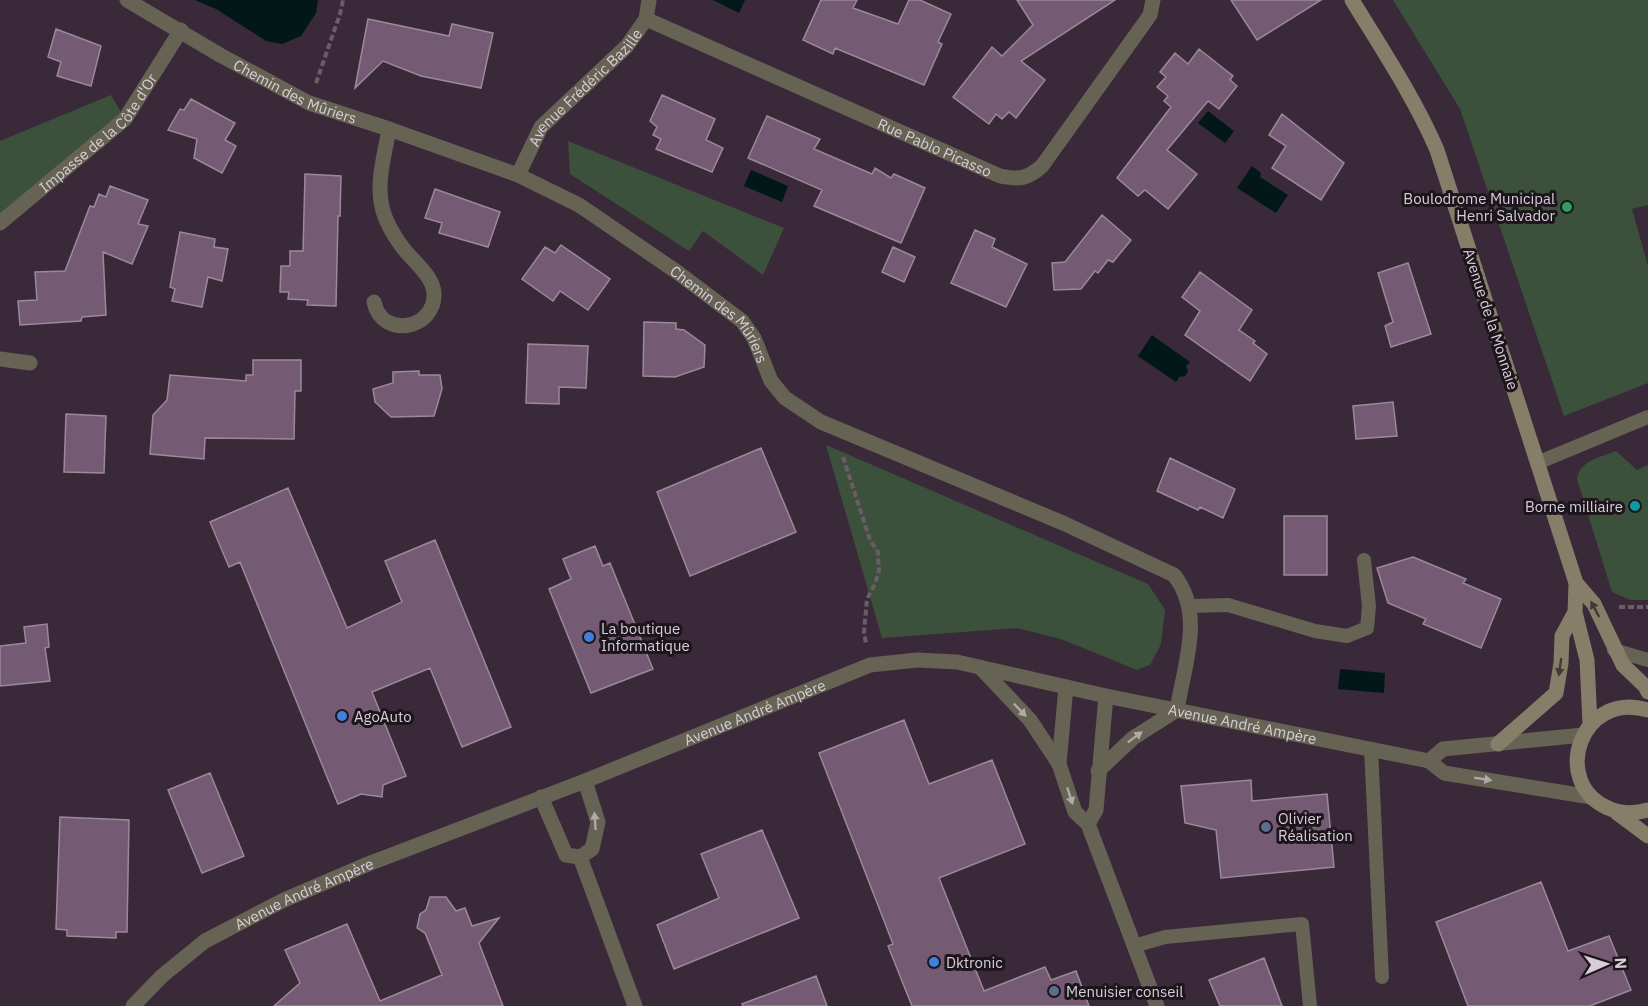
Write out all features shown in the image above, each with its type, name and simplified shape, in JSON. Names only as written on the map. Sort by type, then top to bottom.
[{"type":"street","name":"Chemin des Mûriers","points":[[127,0],[220,55],[309,103],[518,175],[579,204],[677,272],[742,321],[754,338],[771,381],[785,398],[821,422],[1063,523],[1174,575],[1184,587],[1190,606],[1192,628],[1177,710]]},
{"type":"street","name":"Avenue Frédéric Bazille","points":[[518,175],[541,127],[627,46],[646,19],[649,0]]},
{"type":"street","name":"Rue Pablo Picasso","points":[[646,19],[1000,176],[1015,179],[1030,176],[1041,166],[1150,15],[1153,0]]},
{"type":"street","name":"Avenue de la Monnaie","points":[[1352,0],[1405,87],[1437,150],[1576,583],[1575,612],[1587,660],[1586,730],[1578,751],[1577,768],[1582,783],[1592,797]]},
{"type":"street","name":"Impasse de la Côte d'Or","points":[[0,223],[124,119],[181,30]]},
{"type":"street","points":[[374,302],[376,314],[388,324],[402,327],[417,323],[428,314],[434,294],[430,281],[388,224],[382,206],[380,180],[389,129]]},
{"type":"street","points":[[0,359],[30,363]]},
{"type":"street","name":"Avenue de la Monnaie","points":[[1576,583],[1594,604],[1623,665],[1645,686],[1648,692]]},
{"type":"street","points":[[1498,744],[1556,693],[1561,663],[1562,636],[1575,612]]},
{"type":"street","name":"Avenue André Ampère","points":[[132,1006],[162,976],[205,941],[284,900],[368,864],[585,781],[870,665],[917,660],[957,662],[1106,696],[1429,761],[1444,773],[1592,797]]},
{"type":"street","points":[[980,667],[1030,720],[1059,764],[1075,812],[1088,824],[1157,1006]]},
{"type":"street","points":[[1059,764],[1066,687]]},
{"type":"street","points":[[1088,824],[1096,810],[1106,696]]},
{"type":"street","points":[[1429,761],[1443,749],[1498,744],[1586,730],[1602,714],[1616,708],[1631,706],[1648,710]]},
{"type":"street","points":[[1098,771],[1133,738],[1177,710]]},
{"type":"street","points":[[541,797],[566,855],[580,856],[592,849],[598,822],[585,781]]},
{"type":"street","points":[[1592,797],[1602,806],[1615,811],[1630,813],[1648,810]]},
{"type":"street","points":[[1615,811],[1648,836]]},
{"type":"street","points":[[580,856],[635,1006]]},
{"type":"lane","points":[[1537,463],[1648,417]]},
{"type":"lane","points":[[1190,606],[1228,605],[1315,631],[1347,636],[1366,628],[1369,606],[1364,560]]},
{"type":"lane","points":[[1614,650],[1648,660]]},
{"type":"lane","points":[[1371,749],[1382,977]]},
{"type":"lane","points":[[1134,946],[1165,937],[1302,924],[1310,1006]]},
{"type":"path","points":[[309,103],[343,0]]},
{"type":"path","points":[[834,428],[870,540],[878,552],[879,570],[867,599],[864,633],[870,665]]},
{"type":"green space","name":"Boulodrome Municipal Henri Salvador","points":[[1393,0],[1648,0],[1648,205],[1632,209],[1648,266],[1648,383],[1564,416],[1460,109]]},
{"type":"green space","points":[[111,95],[125,119],[0,223],[0,141]]},
{"type":"green space","points":[[568,141],[784,228],[763,275],[703,231],[689,251],[570,174]]},
{"type":"green space","points":[[826,445],[1148,584],[1165,610],[1161,644],[1150,665],[1137,670],[1061,639],[1017,628],[882,638]]},
{"type":"green space","points":[[1616,451],[1637,470],[1648,465],[1648,600],[1630,600],[1612,592],[1577,479],[1586,464]]},
{"type":"shaded area","points":[[195,0],[318,0],[316,13],[301,36],[282,44],[266,41],[216,9]]},
{"type":"shaded area","points":[[713,0],[745,0],[739,13]]},
{"type":"shaded area","points":[[1208,111],[1234,131],[1225,143],[1198,123]]},
{"type":"shaded area","points":[[1252,166],[1261,173],[1260,177],[1288,195],[1276,213],[1237,188]]},
{"type":"shaded area","points":[[751,170],[788,186],[782,202],[744,186]]},
{"type":"shaded area","points":[[1152,335],[1190,362],[1186,366],[1188,371],[1185,376],[1179,377],[1176,382],[1138,356]]},
{"type":"shaded area","points":[[1340,669],[1385,673],[1384,693],[1338,689]]},
{"type":"building","points":[[821,0],[857,0],[853,8],[898,24],[909,0],[920,0],[951,14],[938,42],[942,44],[924,85],[835,48],[833,54],[803,40]]},
{"type":"building","points":[[1017,0],[1115,0],[1021,61],[1045,80],[1016,118],[1009,112],[1002,119],[996,114],[989,124],[953,97],[992,47],[1002,56],[1033,25]]},
{"type":"building","points":[[1231,0],[1321,0],[1257,40]]},
{"type":"building","points":[[368,19],[449,36],[452,24],[493,33],[481,88],[421,76],[383,61],[355,88]]},
{"type":"building","points":[[56,29],[101,46],[91,86],[57,76],[61,62],[48,57]]},
{"type":"building","points":[[1199,49],[1233,76],[1230,80],[1237,86],[1219,109],[1208,101],[1167,150],[1197,174],[1168,209],[1145,190],[1138,196],[1117,178],[1171,107],[1164,101],[1168,96],[1157,87],[1166,77],[1160,72],[1175,53],[1188,64]]},
{"type":"building","points":[[662,95],[715,119],[706,140],[723,148],[712,172],[656,149],[661,139],[653,135],[657,127],[650,121]]},
{"type":"building","points":[[191,99],[235,123],[225,140],[236,146],[222,173],[194,158],[197,139],[168,130],[180,109],[184,110]]},
{"type":"building","points":[[1282,114],[1344,163],[1321,200],[1272,168],[1286,146],[1269,135]]},
{"type":"building","points":[[767,116],[820,139],[814,149],[872,174],[875,168],[891,178],[894,174],[925,188],[901,243],[814,206],[822,190],[748,158]]},
{"type":"building","points":[[305,174],[341,176],[336,306],[307,305],[308,300],[288,299],[289,292],[280,292],[281,266],[290,266],[290,251],[303,251]]},
{"type":"building","points":[[110,186],[148,200],[138,224],[148,226],[132,264],[103,252],[106,315],[82,317],[81,321],[20,325],[18,301],[37,300],[35,272],[65,271],[90,206],[94,207],[99,194],[106,197]]},
{"type":"building","points":[[435,189],[500,212],[488,247],[439,233],[442,223],[425,218]]},
{"type":"building","points":[[1102,215],[1131,240],[1113,262],[1108,260],[1098,273],[1095,271],[1081,289],[1054,290],[1052,263],[1065,262]]},
{"type":"building","points":[[975,230],[995,239],[992,247],[1027,264],[1006,307],[951,283]]},
{"type":"building","points":[[180,232],[215,239],[214,247],[228,249],[222,281],[208,277],[202,307],[172,301],[175,289],[170,287]]},
{"type":"building","points":[[561,245],[610,279],[588,310],[560,291],[553,301],[522,279],[545,247],[555,253]]},
{"type":"building","points":[[893,247],[915,257],[904,282],[882,272]]},
{"type":"building","points":[[1408,263],[1431,334],[1391,347],[1385,326],[1393,322],[1378,273]]},
{"type":"building","points":[[1200,272],[1252,310],[1239,330],[1255,341],[1253,343],[1267,354],[1250,381],[1185,335],[1200,311],[1182,297]]},
{"type":"building","points":[[644,322],[676,323],[676,329],[684,330],[705,345],[704,367],[675,377],[643,376]]},
{"type":"building","points":[[528,344],[588,346],[586,388],[559,387],[559,404],[526,403]]},
{"type":"building","points":[[253,360],[301,360],[301,391],[295,391],[294,439],[205,438],[204,459],[150,454],[153,415],[167,400],[170,375],[246,381],[246,375],[253,375]]},
{"type":"building","points":[[419,371],[419,375],[440,375],[442,389],[434,416],[391,417],[375,402],[373,389],[393,383],[393,372]]},
{"type":"building","points":[[1393,402],[1397,436],[1356,439],[1353,406]]},
{"type":"building","points":[[66,414],[106,416],[104,473],[64,472]]},
{"type":"building","points":[[761,448],[796,532],[690,576],[657,492]]},
{"type":"building","points":[[1170,458],[1235,489],[1223,518],[1200,507],[1198,510],[1157,491]]},
{"type":"building","points":[[288,488],[347,628],[402,602],[385,561],[435,540],[511,727],[462,747],[430,668],[372,692],[406,776],[383,785],[382,797],[361,794],[338,804],[240,562],[229,567],[210,522]]},
{"type":"building","points":[[1284,516],[1327,516],[1327,575],[1284,575]]},
{"type":"building","points":[[595,546],[603,566],[610,563],[653,669],[591,693],[549,589],[571,579],[563,559]]},
{"type":"building","points":[[1413,557],[1466,579],[1463,583],[1501,599],[1481,648],[1423,624],[1426,619],[1388,603],[1377,568]]},
{"type":"building","points":[[47,624],[49,647],[45,648],[50,681],[0,686],[0,646],[26,643],[24,627]]},
{"type":"building","points":[[904,720],[929,784],[992,760],[1025,844],[939,878],[984,991],[1045,967],[1051,980],[1076,971],[1089,1006],[912,1006],[888,946],[893,944],[819,753]]},
{"type":"building","points":[[210,773],[244,856],[202,873],[168,790]]},
{"type":"building","name":"Olivier Réalisation","points":[[1251,780],[1252,801],[1327,794],[1334,867],[1221,878],[1216,830],[1185,823],[1181,786]]},
{"type":"building","points":[[60,817],[129,820],[127,932],[116,932],[116,938],[67,936],[67,930],[56,929]]},
{"type":"building","points":[[762,830],[799,918],[674,969],[657,925],[719,898],[701,854]]},
{"type":"building","points":[[1541,882],[1568,951],[1609,936],[1631,990],[1590,1006],[1468,1006],[1436,922]]},
{"type":"building","points":[[430,897],[446,897],[456,911],[465,908],[472,926],[499,918],[479,943],[503,1006],[274,1006],[300,983],[285,950],[347,924],[380,1001],[442,975],[425,933],[417,928],[420,914],[426,910]]},
{"type":"building","points":[[1264,958],[1282,1006],[1220,1006],[1209,980]]},
{"type":"building","points":[[816,976],[827,1006],[743,1006],[742,1004]]},
{"type":"place","name":"Boulodrome Municipal Henri Salvador","points":[[1567,207]]},
{"type":"place","name":"Borne milliaire","points":[[1635,506]]},
{"type":"place","name":"La boutique Informatique","points":[[589,637]]},
{"type":"place","name":"AgoAuto","points":[[342,716]]},
{"type":"place","name":"Olivier Réalisation","points":[[1266,827]]},
{"type":"place","name":"Dktronic","points":[[934,962]]},
{"type":"place","name":"Menuisier conseil","points":[[1054,991]]}]
